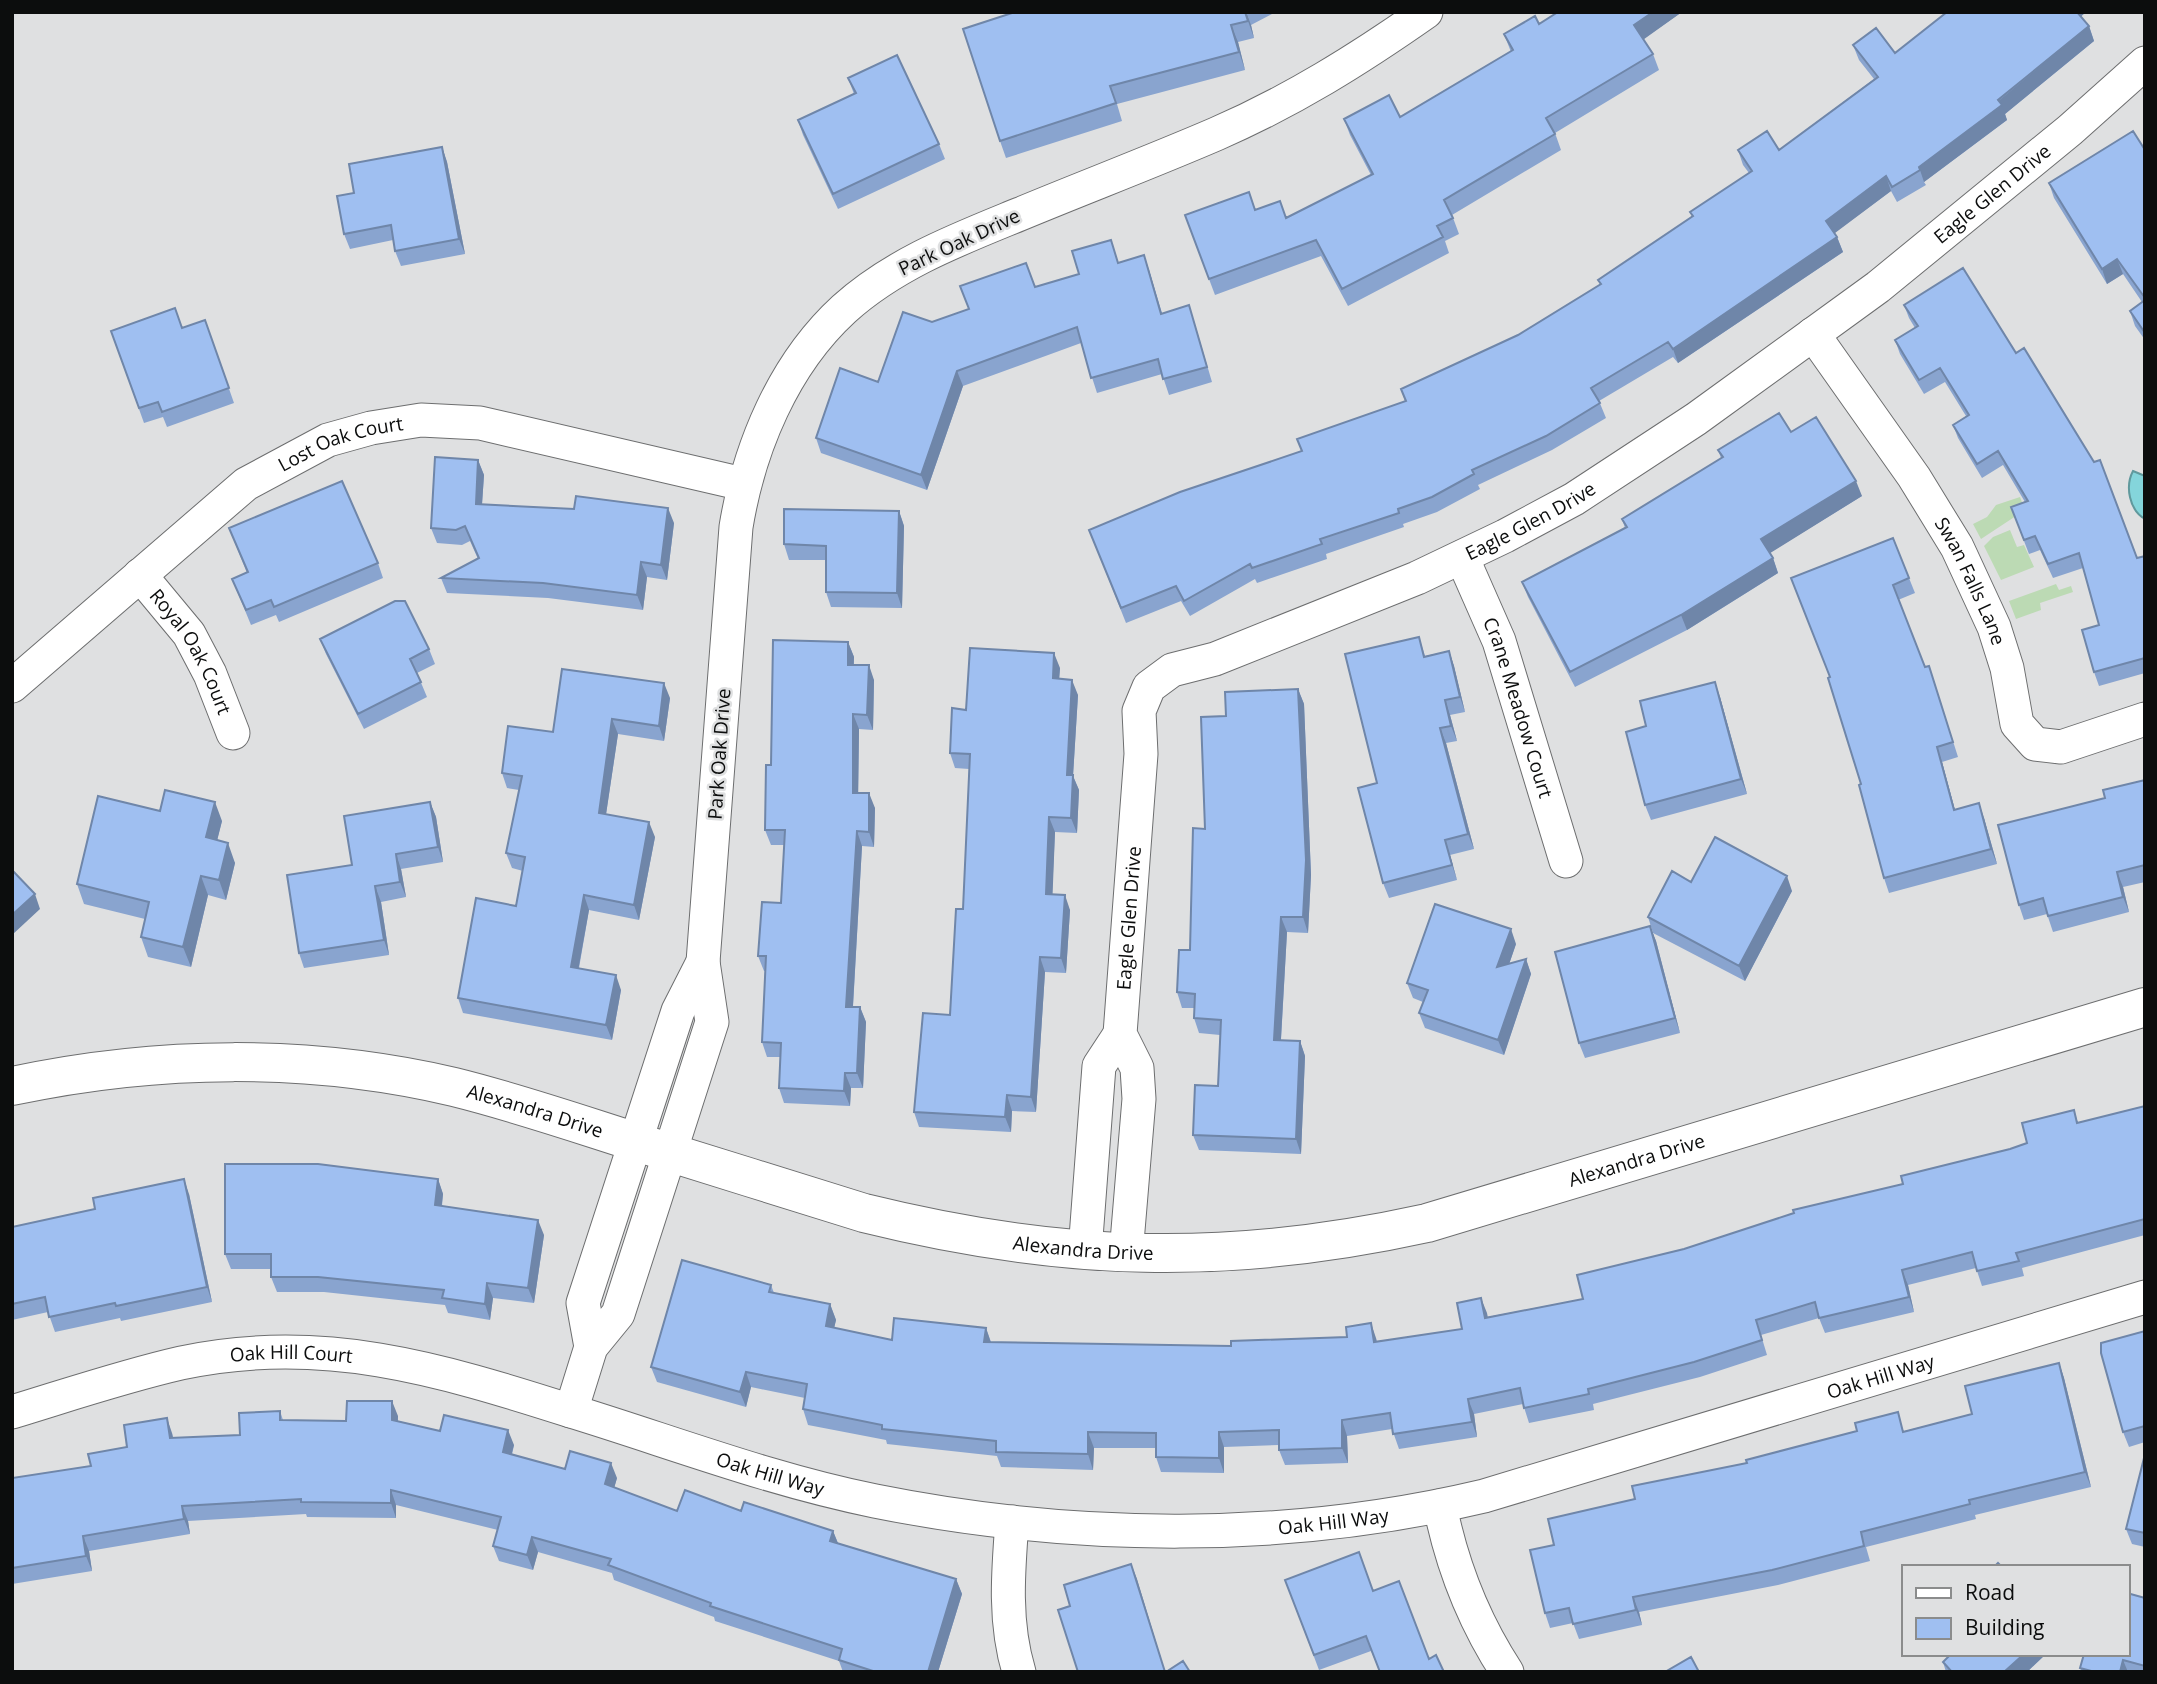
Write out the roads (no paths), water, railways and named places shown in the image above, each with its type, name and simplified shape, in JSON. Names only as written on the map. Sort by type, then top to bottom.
[{"type":"street","name":"Park Oak Drive","points":[[652,1147],[698,1067],[712,1021],[703,961],[736,527],[743,484],[759,439],[784,387],[809,348],[844,309],[889,275],[946,244],[1285,102],[1352,64],[1426,12]]},
{"type":"street","name":"Eagle Glen Drive","points":[[1085,1251],[1091,1140],[1099,1066],[1120,1034],[1141,754],[1139,711],[1149,687],[1172,670],[1215,659],[1462,557],[1574,499],[1636,460],[1813,334],[1975,209],[2142,70]]},
{"type":"street","name":"Swan Falls Lane","points":[[1813,334],[1914,477],[1957,547],[2000,648],[2017,724],[2035,744],[2061,747],[2145,719]]},
{"type":"street","name":"Lost Oak Court","points":[[12,686],[246,484],[328,440],[383,426],[421,420],[480,423],[743,484]]},
{"type":"street","name":"Crane Meadow Court","points":[[1462,557],[1499,641],[1566,861]]},
{"type":"street","name":"Royal Oak Court","points":[[141,575],[190,634],[210,674],[233,733]]},
{"type":"street","name":"Park Oak Drive","points":[[652,1147],[663,1055],[678,1011],[703,961]]},
{"type":"street","name":"Alexandra Drive","points":[[12,1086],[116,1068],[195,1062],[326,1068],[453,1087],[864,1213],[979,1238],[1126,1254],[1254,1251],[1373,1235],[1427,1223],[2145,1007]]},
{"type":"street","name":"Eagle Glen Drive","points":[[1120,1034],[1136,1068],[1139,1099],[1126,1254]]},
{"type":"street","points":[[663,1055],[698,1067]]},
{"type":"street","points":[[1091,1140],[1136,1144]]},
{"type":"street","points":[[591,1348],[583,1303],[601,1246],[652,1147]]},
{"type":"street","points":[[571,1410],[591,1348],[618,1314],[636,1257],[652,1147]]},
{"type":"street","points":[[601,1246],[636,1257]]},
{"type":"street","name":"Oak Hill Way","points":[[571,1410],[821,1488],[937,1512],[1012,1522],[1135,1530],[1224,1530],[1359,1518],[1440,1506],[1548,1477],[2145,1297]]},
{"type":"street","name":"Oak Hill Court","points":[[12,1412],[182,1363],[277,1352],[327,1353],[410,1363],[571,1410]]},
{"type":"street","points":[[1440,1506],[1459,1581],[1476,1620],[1507,1672]]},
{"type":"street","points":[[1012,1522],[1008,1595],[1010,1630],[1019,1672]]},
{"type":"water","points":[[2133,471],[2145,476],[2145,519],[2135,510],[2130,497],[2129,484]]}]
